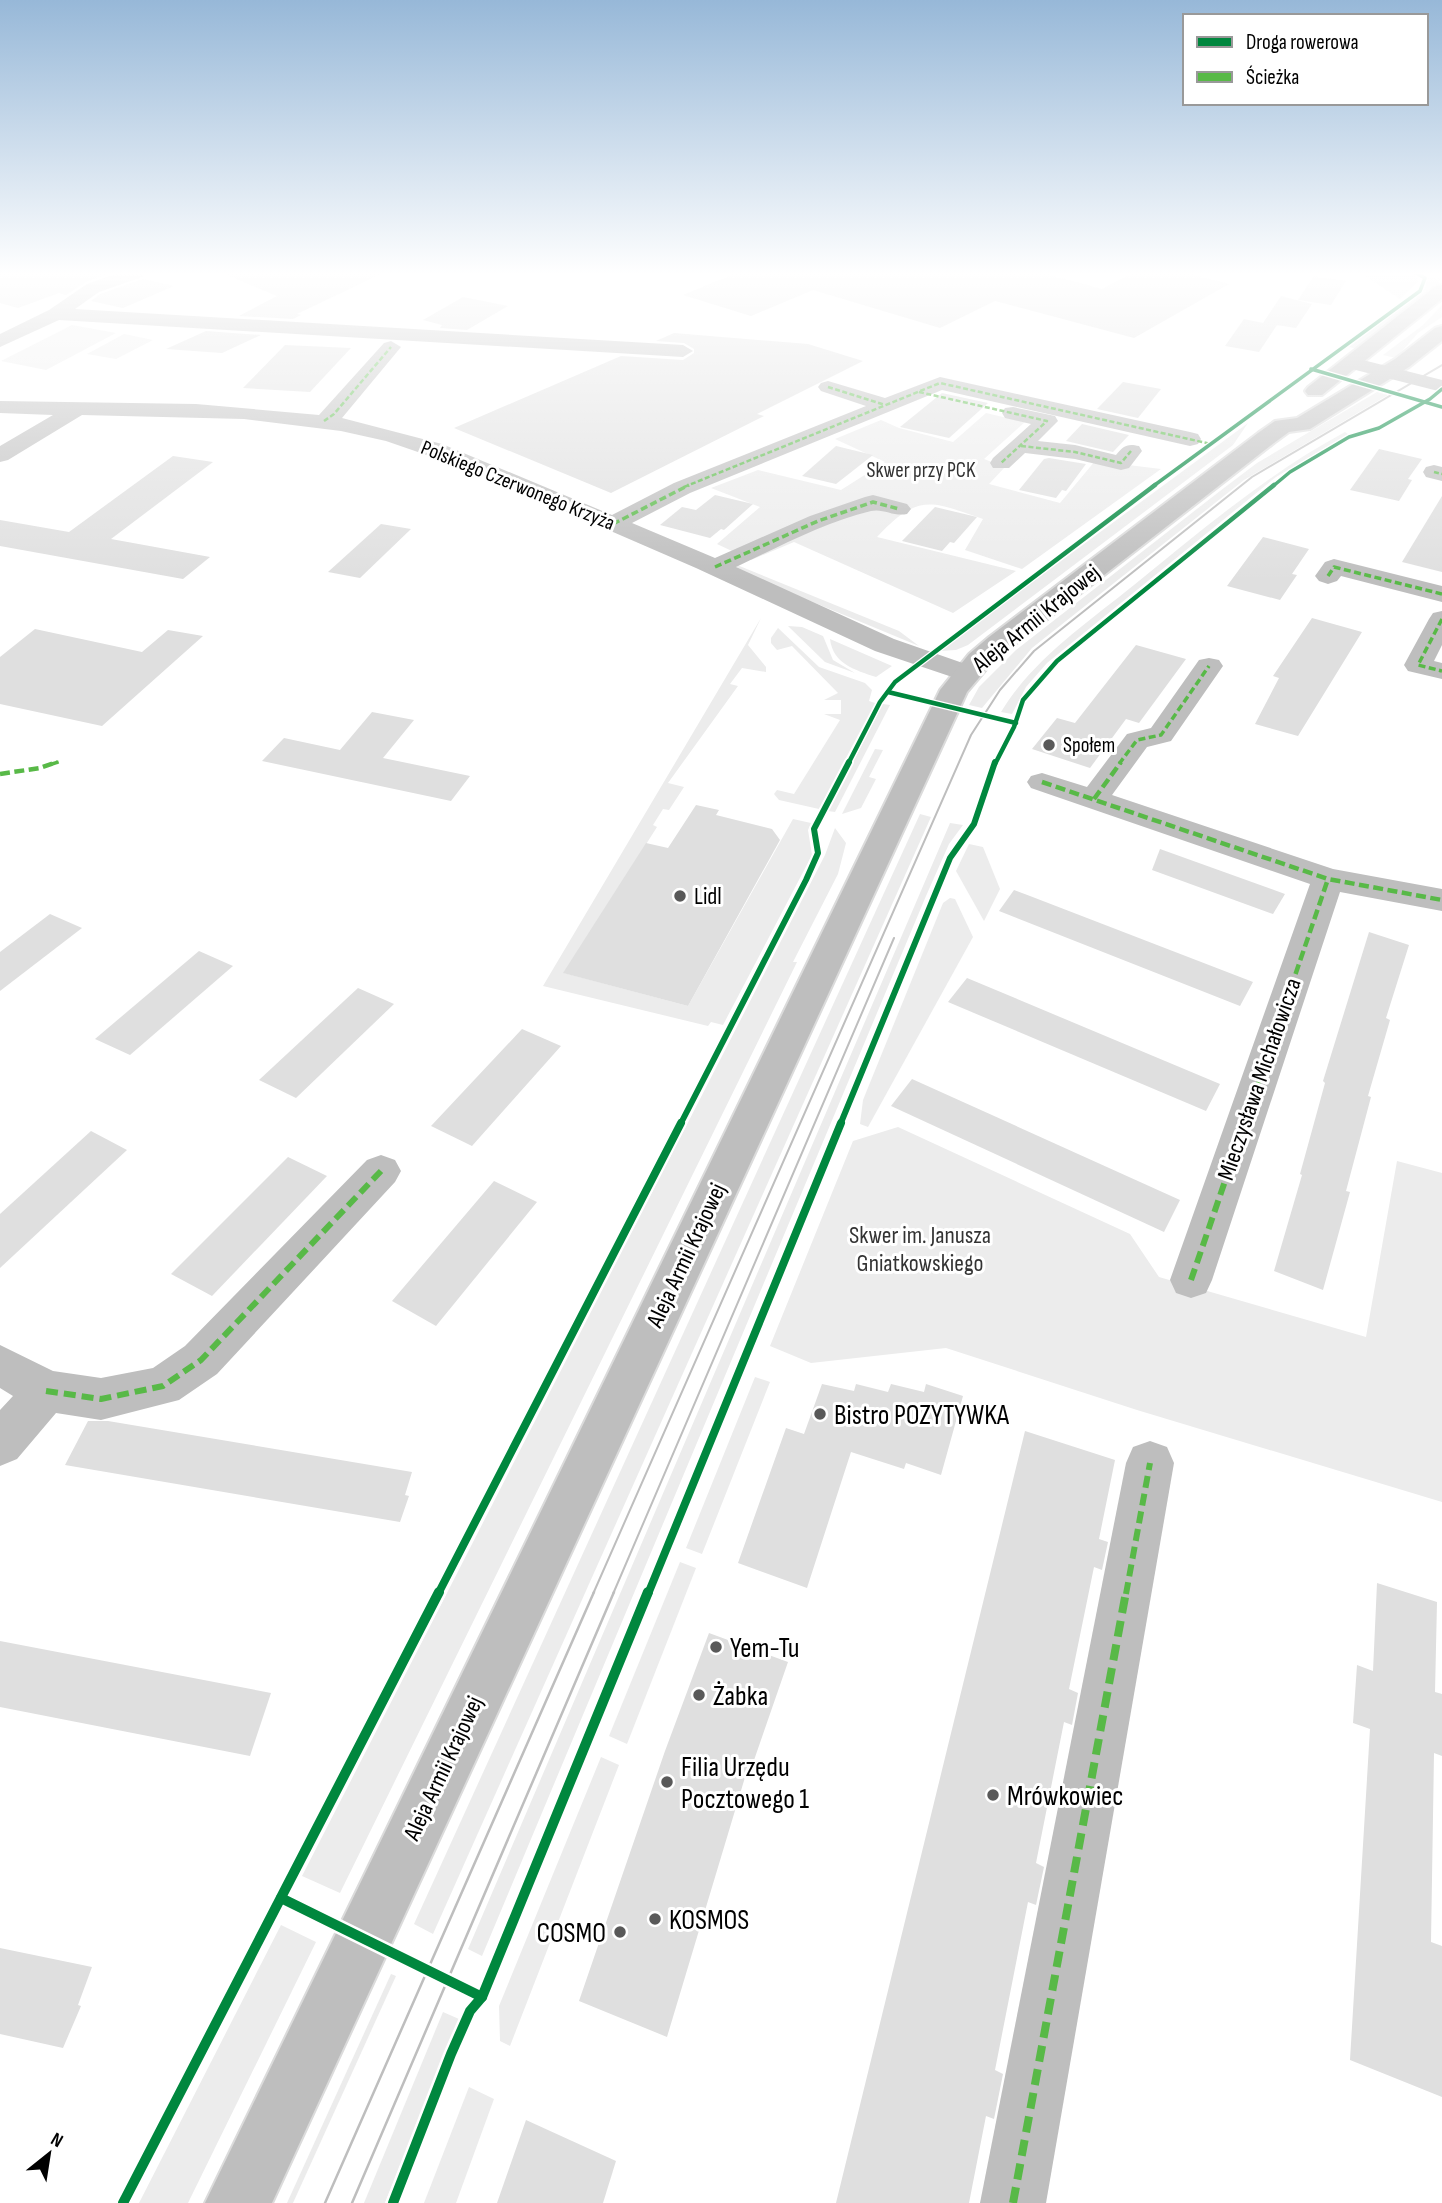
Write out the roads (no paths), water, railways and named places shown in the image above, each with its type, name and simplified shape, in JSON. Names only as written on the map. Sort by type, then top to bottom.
[{"type":"street","points":[[324,421],[334,414],[366,376]]},
{"type":"street","name":"Aleja Armii Krajowej","points":[[1283,426],[1282,418],[1335,376]]},
{"type":"street","name":"Aleja Armii Krajowej","points":[[238,2203],[947,704],[967,674],[1009,635],[1283,426],[1302,424],[1381,376]]},
{"type":"street","points":[[1402,376],[1442,386]]},
{"type":"street","points":[[612,524],[682,488],[940,383],[1190,439]]},
{"type":"street","points":[[828,387],[885,405]]},
{"type":"street","points":[[919,392],[1047,421],[1001,463]]},
{"type":"street","name":"Polskiego Czerwonego Krzyża","points":[[0,407],[241,410],[324,421],[391,435],[452,455],[715,568],[887,648],[967,674]]},
{"type":"street","points":[[0,455],[79,408]]},
{"type":"street","points":[[1021,446],[1075,452],[1121,463],[1130,451]]},
{"type":"street","points":[[715,568],[818,521],[873,502],[899,509]]},
{"type":"street","points":[[1328,576],[1334,567],[1442,594]]},
{"type":"street","points":[[1442,619],[1418,665],[1442,671]]},
{"type":"street","points":[[1094,799],[1137,740],[1161,735],[1209,666]]},
{"type":"street","points":[[1042,782],[1328,878],[1442,900]]},
{"type":"street","name":"Mieczysława Michałowicza","points":[[1191,1280],[1328,878]]},
{"type":"street","points":[[0,1365],[46,1391],[101,1399],[163,1386],[201,1360],[381,1171]]},
{"type":"street","points":[[0,1444],[46,1391]]},
{"type":"street","points":[[1013,2203],[1150,1462]]},
{"type":"tram line","points":[[593,1594],[971,735],[1000,690],[1034,651],[1252,477],[1424,376]]},
{"type":"tram line","points":[[613,1594],[894,938]]},
{"type":"tram line","points":[[325,2203],[594,1592]]},
{"type":"tram line","points":[[352,2203],[614,1592]]},
{"type":"place","name":"Społem","points":[[1049,745]]},
{"type":"place","name":"Lidl","points":[[680,896]]},
{"type":"place","name":"Bistro POZYTYWKA","points":[[820,1414]]},
{"type":"place","name":"Yem-Tu","points":[[716,1647]]},
{"type":"place","name":"Żabka","points":[[699,1695]]},
{"type":"place","name":"Filia Urzędu Pocztowego 1","points":[[667,1782]]},
{"type":"place","name":"Mrówkowiec","points":[[993,1795]]},
{"type":"place","name":"KOSMOS","points":[[655,1919]]},
{"type":"place","name":"COSMO","points":[[620,1932]]},
{"type":"park label","name":"Skwer przy PCK","points":[[921,470]]},
{"type":"park label","name":"Skwer im. Janusza Gniatkowskiego","points":[[920,1249]]}]
